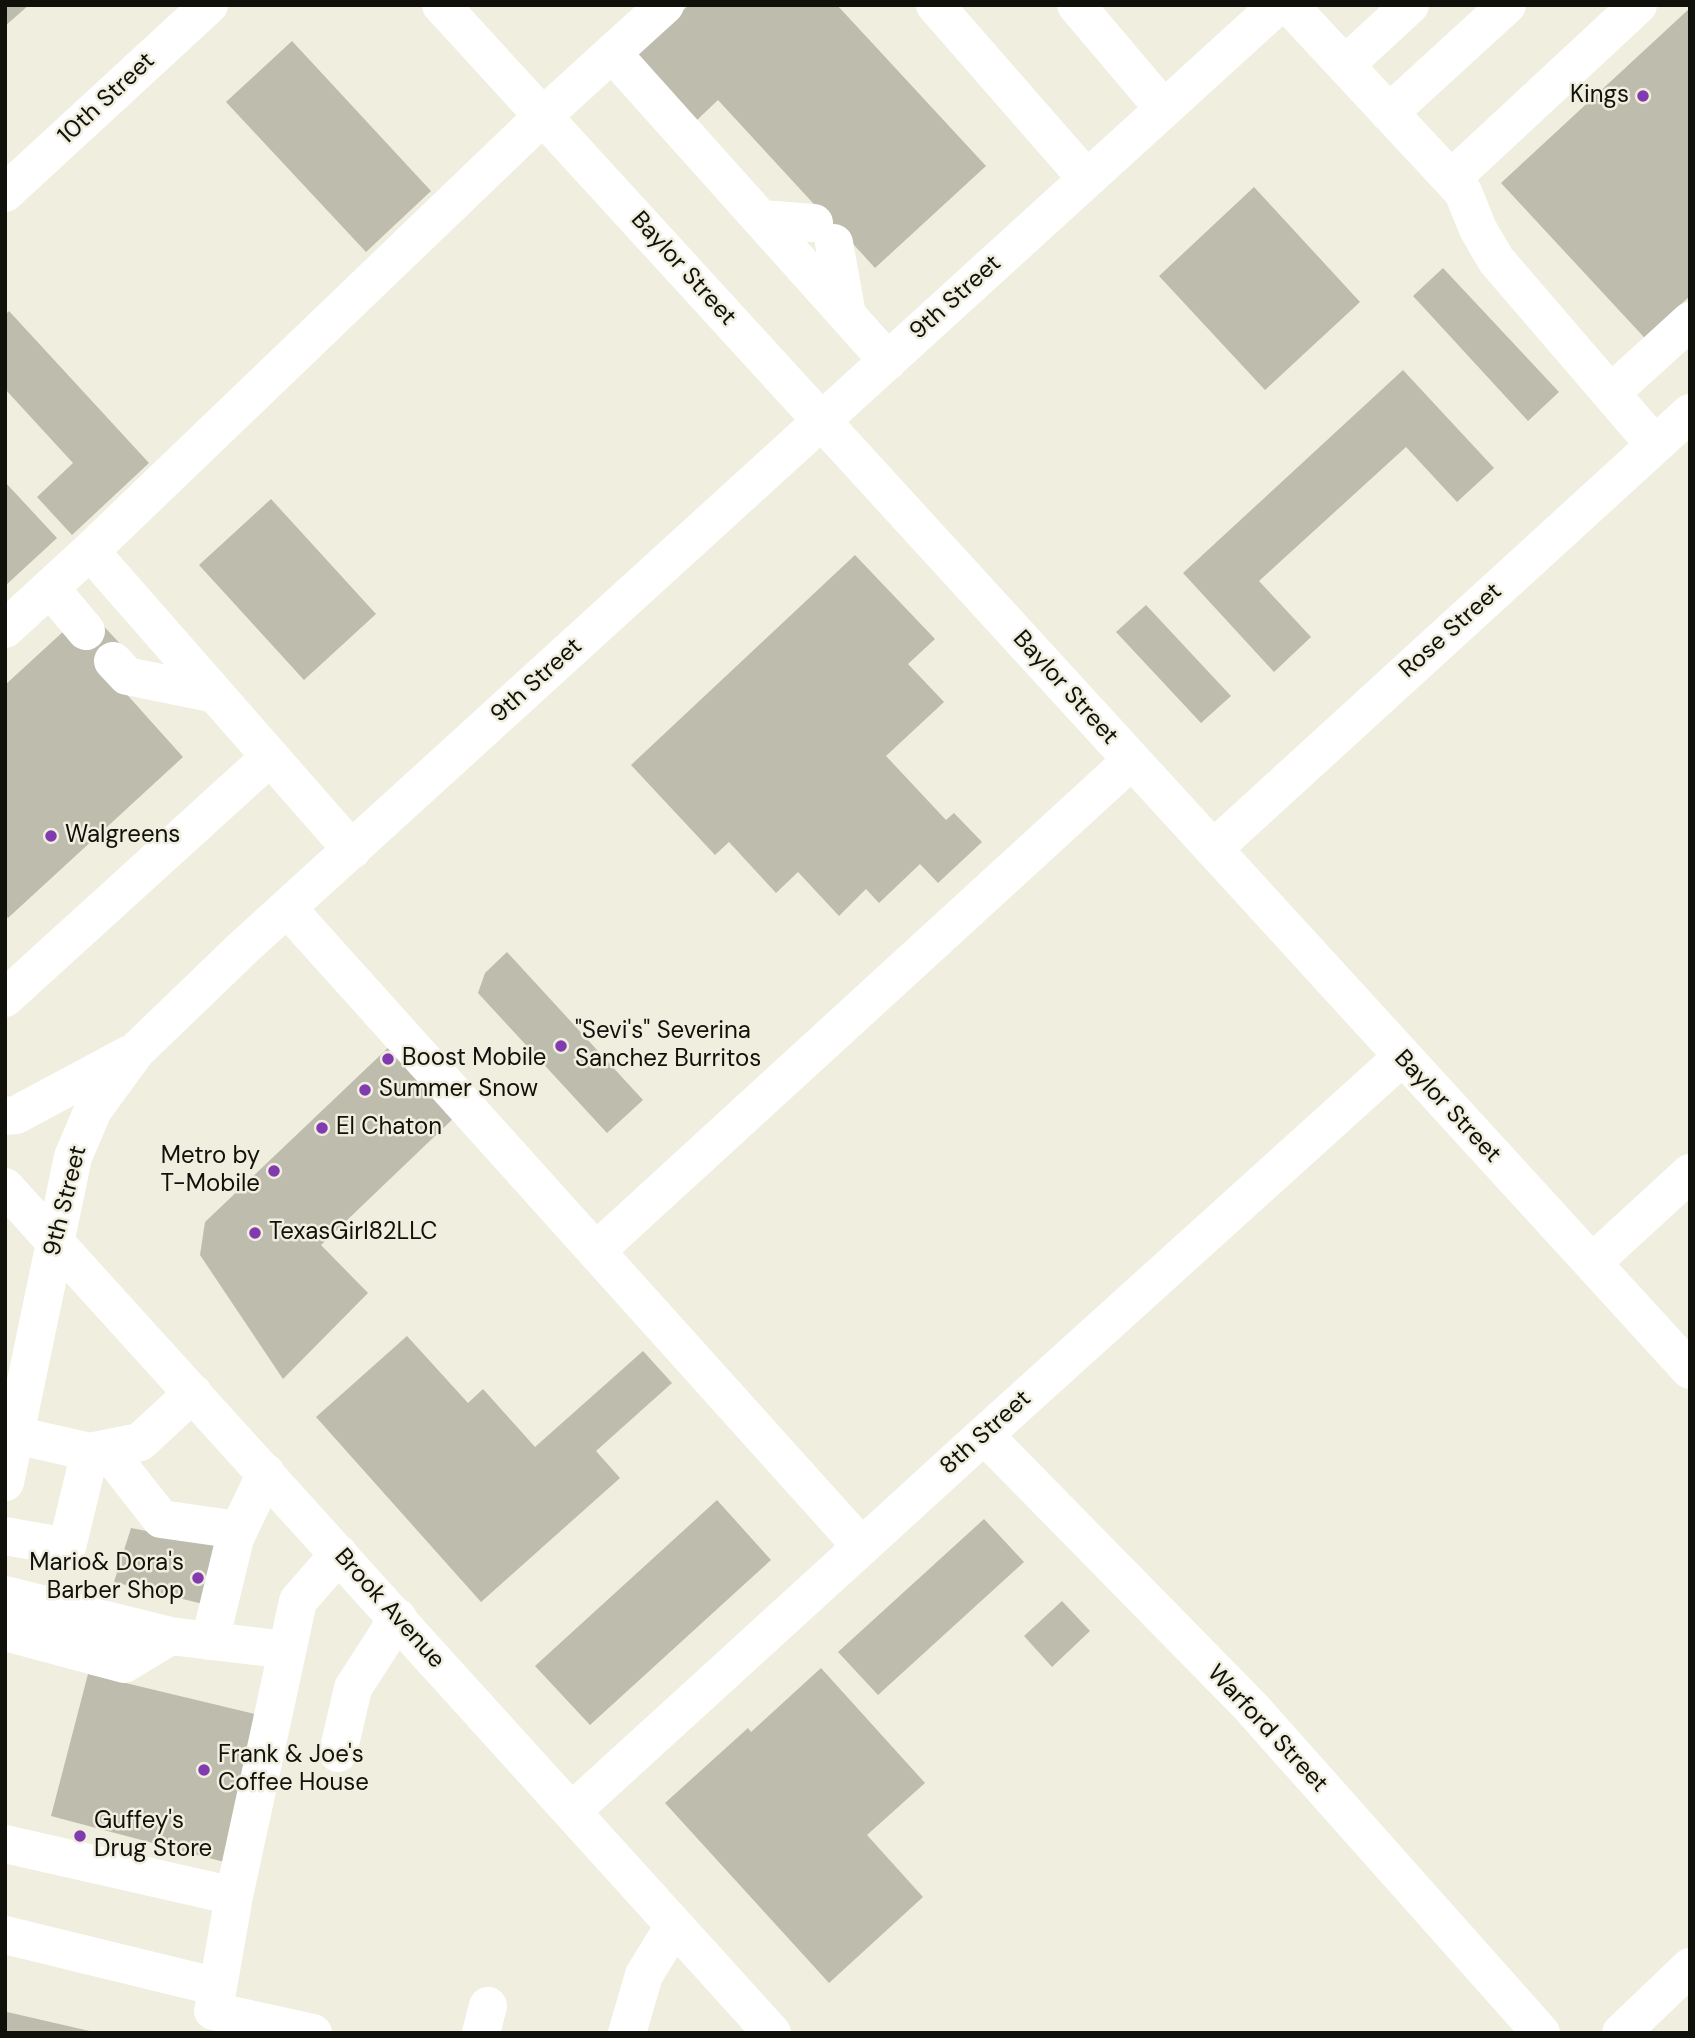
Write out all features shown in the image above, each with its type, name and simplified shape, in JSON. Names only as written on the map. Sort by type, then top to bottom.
[{"type":"street","name":"10th Street","points":[[5,193],[209,5]]},
{"type":"street","name":"Baylor Street","points":[[442,5],[1690,1370]]},
{"type":"street","points":[[5,629],[90,551],[543,116],[665,5]]},
{"type":"street","points":[[935,5],[1087,179]]},
{"type":"street","points":[[1076,5],[1164,109]]},
{"type":"street","name":"9th Street","points":[[5,1482],[73,1157],[93,1110],[136,1051],[287,908],[1278,5]]},
{"type":"street","points":[[1289,5],[1463,192],[1478,229],[1496,260],[1655,445]]},
{"type":"street","points":[[1345,65],[1410,5]]},
{"type":"street","points":[[1389,113],[1507,5]]},
{"type":"street","points":[[1451,179],[1638,5]]},
{"type":"street","points":[[612,53],[888,361]]},
{"type":"street","points":[[761,219],[824,233],[847,314]]},
{"type":"street","points":[[1611,393],[1690,321]]},
{"type":"street","name":"Rose Street","points":[[1213,849],[1690,414]]},
{"type":"street","points":[[90,551],[352,849]]},
{"type":"street","points":[[50,588],[86,631]]},
{"type":"street","points":[[113,661],[127,676],[215,694]]},
{"type":"street","points":[[5,998],[270,757]]},
{"type":"street","points":[[596,1251],[1132,760]]},
{"type":"street","points":[[287,908],[862,1547]]},
{"type":"street","points":[[5,1116],[16,1115],[136,1051]]},
{"type":"street","name":"8th Street","points":[[572,1811],[1402,1057]]},
{"type":"street","points":[[1592,1263],[1690,1173]]},
{"type":"street","name":"Brook Avenue","points":[[5,1187],[772,2033]]},
{"type":"street","points":[[15,1434],[98,1451],[140,1442],[193,1393]]},
{"type":"street","name":"Warford Street","points":[[984,1435],[1250,1706],[1541,2033]]},
{"type":"street","points":[[98,1451],[161,1520],[238,1530]]},
{"type":"street","points":[[5,1536],[67,1547],[98,1451]]},
{"type":"street","points":[[210,1641],[238,1530],[266,1474]]},
{"type":"street","points":[[213,2010],[234,1896],[298,1601],[339,1554]]},
{"type":"street","points":[[5,1595],[170,1636],[287,1650]]},
{"type":"street","points":[[338,1752],[353,1688],[398,1618]]},
{"type":"street","points":[[5,1632],[124,1664],[170,1636]]},
{"type":"street","points":[[5,1844],[234,1896]]},
{"type":"street","points":[[628,2033],[644,1975],[674,1926]]},
{"type":"street","points":[[5,1934],[213,2010],[313,2033]]},
{"type":"street","points":[[1621,2033],[1690,1967]]},
{"type":"building","points":[[5,5],[29,5],[5,26]]},
{"type":"building","points":[[689,5],[837,5],[986,166],[875,268],[844,234],[827,249],[823,214],[718,100],[697,120],[636,54]]},
{"type":"building","name":"Kings","points":[[1690,8],[1690,296],[1679,306],[1654,348],[1501,183]]},
{"type":"building","points":[[292,41],[431,191],[366,252],[226,102]]},
{"type":"building","points":[[1254,187],[1360,302],[1265,390],[1159,276]]},
{"type":"building","points":[[1443,268],[1559,392],[1528,421],[1413,296]]},
{"type":"building","points":[[9,311],[149,463],[72,535],[37,497],[73,463],[5,389],[5,315]]},
{"type":"building","points":[[1403,370],[1494,468],[1457,502],[1406,447],[1259,581],[1311,637],[1274,672],[1183,573]]},
{"type":"building","points":[[5,482],[57,538],[5,586]]},
{"type":"building","points":[[271,499],[376,614],[304,680],[199,565]]},
{"type":"building","points":[[855,555],[935,639],[908,664],[944,702],[886,756],[946,820],[954,813],[982,842],[938,883],[920,864],[879,903],[866,889],[839,916],[798,872],[776,893],[729,842],[715,855],[631,765]]},
{"type":"building","points":[[1146,605],[1231,696],[1201,723],[1116,632]]},
{"type":"building","name":"Walgreens","points":[[98,620],[125,649],[104,669],[183,757],[8,918],[5,915],[5,685],[66,629]]},
{"type":"building","name":"\"Sevi's\" Severina Sanchez Burritos","points":[[507,952],[643,1100],[607,1133],[478,993],[485,973]]},
{"type":"building","points":[[392,1044],[459,1113],[321,1245],[368,1293],[283,1379],[200,1255],[205,1222]]},
{"type":"building","points":[[407,1336],[468,1403],[483,1389],[535,1447],[643,1351],[672,1383],[596,1451],[620,1478],[481,1602],[316,1417]]},
{"type":"building","points":[[717,1500],[771,1560],[590,1725],[535,1666]]},
{"type":"building","points":[[984,1519],[1024,1562],[878,1695],[838,1652]]},
{"type":"building","points":[[131,1528],[218,1545],[203,1604],[114,1582]]},
{"type":"building","points":[[1062,1601],[1090,1631],[1052,1667],[1024,1636]]},
{"type":"building","points":[[821,1668],[925,1783],[867,1835],[923,1897],[829,1983],[665,1803],[748,1728],[751,1732]]},
{"type":"building","points":[[88,1674],[259,1715],[228,1863],[51,1816]]},
{"type":"building","points":[[7,2012],[94,2032],[94,2033],[5,2033]]},
{"type":"place","name":"Kings","points":[[1643,96]]},
{"type":"place","name":"Walgreens","points":[[51,836]]},
{"type":"place","name":"\"Sevi's\" Severina Sanchez Burritos","points":[[561,1046]]},
{"type":"place","name":"Boost Mobile","points":[[388,1059]]},
{"type":"place","name":"Summer Snow","points":[[365,1090]]},
{"type":"place","name":"El Chaton","points":[[322,1128]]},
{"type":"place","name":"Metro by T-Mobile","points":[[274,1171]]},
{"type":"place","name":"TexasGirl82LLC","points":[[255,1233]]},
{"type":"place","name":"Mario& Dora's Barber Shop","points":[[198,1578]]},
{"type":"place","name":"Frank & Joe's Coffee House","points":[[204,1770]]},
{"type":"place","name":"Guffey's Drug Store","points":[[80,1836]]}]
